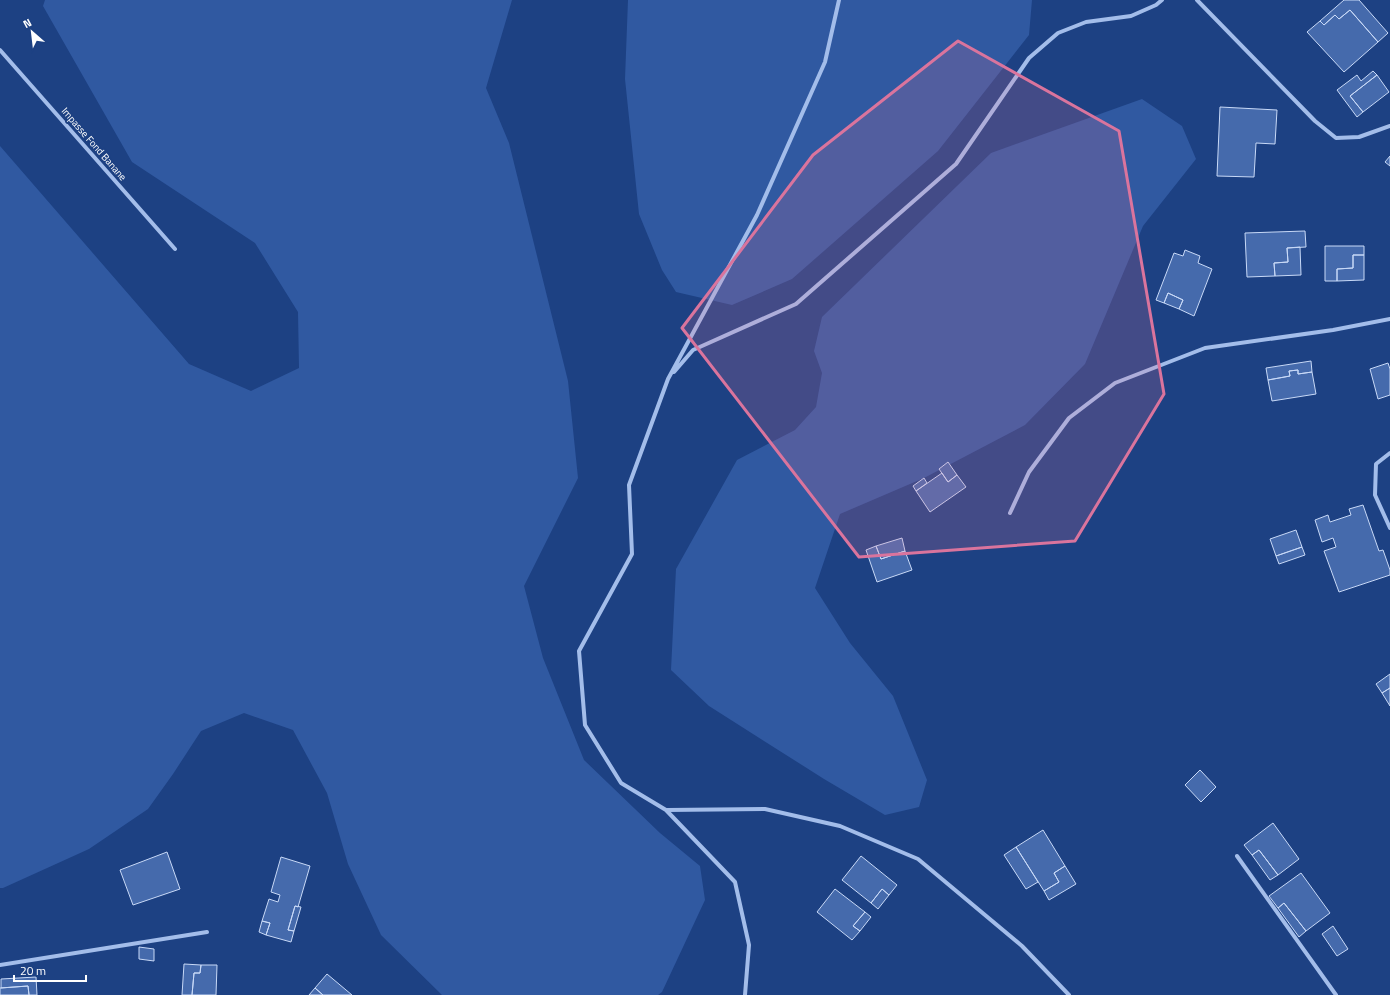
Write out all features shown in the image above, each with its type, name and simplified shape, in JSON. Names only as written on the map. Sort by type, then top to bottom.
[{"type":"street","points":[[745,995],[749,945],[735,882],[666,810],[621,782],[585,725],[579,651],[632,554],[629,485],[668,379],[757,214],[825,62],[839,0]]},
{"type":"street","points":[[668,379],[693,350],[796,304],[956,164],[1029,58],[1058,33],[1086,22],[1130,16],[1156,5],[1162,0]]},
{"type":"street","points":[[1197,0],[1315,121],[1336,138],[1359,137],[1390,126]]},
{"type":"street","name":"Impasse Fond Banane","points":[[0,50],[175,249]]},
{"type":"street","points":[[1010,513],[1029,472],[1069,418],[1116,383],[1205,348],[1333,330],[1390,318]]},
{"type":"street","points":[[1390,454],[1376,464],[1375,495],[1390,528]]},
{"type":"street","points":[[666,810],[765,809],[840,826],[918,859],[1022,946],[1069,995]]},
{"type":"street","points":[[1237,856],[1336,995]]},
{"type":"street","points":[[0,965],[207,932]]},
{"type":"highlighted area","points":[[958,41],[1119,131],[1164,394],[1075,541],[859,557],[682,328],[813,155]]},
{"type":"shaded area","points":[[45,0],[512,0],[486,88],[509,143],[568,381],[578,478],[524,586],[543,658],[584,760],[660,833],[700,866],[705,900],[662,992],[658,995],[442,995],[381,935],[348,864],[327,793],[293,730],[244,713],[201,731],[148,809],[89,849],[3,888],[0,888],[0,146],[189,364],[251,391],[299,368],[298,312],[255,243],[132,162],[43,6]]},
{"type":"shaded area","points":[[628,0],[1032,0],[1029,35],[938,151],[792,279],[732,305],[676,292],[662,270],[639,214],[625,79]]},
{"type":"shaded area","points":[[1142,99],[1182,126],[1196,159],[1143,226],[1085,364],[1025,425],[924,478],[840,514],[815,588],[850,643],[893,696],[927,780],[919,807],[885,815],[824,779],[709,706],[671,670],[676,569],[737,460],[795,430],[816,407],[822,373],[814,351],[822,317],[991,153]]},
{"type":"building","points":[[1344,0],[1359,0],[1388,33],[1378,42],[1350,10],[1339,19],[1335,15],[1324,25],[1320,21]]},
{"type":"building","points":[[1350,10],[1378,42],[1344,72],[1307,32],[1320,21],[1324,25],[1335,15],[1339,19]]},
{"type":"building","points":[[1373,71],[1377,75],[1350,96],[1363,112],[1357,117],[1337,90],[1357,75],[1361,81]]},
{"type":"building","points":[[1377,75],[1389,92],[1363,112],[1350,96]]},
{"type":"building","points":[[1220,107],[1277,110],[1275,144],[1256,143],[1254,177],[1217,176]]},
{"type":"building","points":[[1390,156],[1390,166],[1385,162]]},
{"type":"building","points":[[1305,231],[1306,247],[1287,248],[1288,262],[1274,263],[1275,276],[1247,277],[1245,233]]},
{"type":"building","points":[[1325,246],[1364,246],[1364,255],[1353,255],[1353,268],[1337,269],[1337,281],[1325,281]]},
{"type":"building","points":[[1300,247],[1301,275],[1275,276],[1274,263],[1288,262],[1287,248]]},
{"type":"building","points":[[1185,250],[1200,256],[1198,263],[1212,269],[1194,316],[1179,309],[1183,300],[1168,293],[1164,303],[1156,300],[1174,253],[1183,256]]},
{"type":"building","points":[[1353,255],[1364,255],[1364,280],[1337,281],[1337,269],[1353,268]]},
{"type":"building","points":[[1168,293],[1183,300],[1179,309],[1164,303]]},
{"type":"building","points":[[1311,361],[1312,372],[1298,374],[1298,370],[1289,371],[1290,376],[1268,380],[1266,368]]},
{"type":"building","points":[[1388,363],[1390,369],[1390,395],[1378,399],[1370,369]]},
{"type":"building","points":[[1298,370],[1298,374],[1312,372],[1316,394],[1272,401],[1268,380],[1290,376],[1289,371]]},
{"type":"building","points":[[948,462],[957,475],[948,482],[939,469]]},
{"type":"building","points":[[942,473],[948,482],[957,475],[966,487],[930,512],[916,491]]},
{"type":"building","points":[[924,478],[927,483],[916,491],[913,486]]},
{"type":"building","points":[[1363,505],[1379,551],[1383,550],[1390,570],[1390,575],[1339,592],[1324,551],[1336,547],[1333,538],[1322,542],[1315,520],[1328,515],[1330,522],[1351,515],[1349,509]]},
{"type":"building","points":[[1296,530],[1302,547],[1276,556],[1270,539]]},
{"type":"building","points":[[902,538],[905,551],[881,559],[876,546]]},
{"type":"building","points":[[876,546],[881,559],[905,551],[912,570],[877,582],[866,550]]},
{"type":"building","points":[[1302,547],[1305,555],[1279,564],[1276,556]]},
{"type":"building","points":[[1390,674],[1390,688],[1382,693],[1376,684]]},
{"type":"building","points":[[1390,688],[1390,706],[1382,693]]},
{"type":"building","points":[[1200,770],[1216,787],[1201,802],[1185,785]]},
{"type":"building","points":[[1273,823],[1299,859],[1278,875],[1259,850],[1252,855],[1244,845]]},
{"type":"building","points":[[1043,830],[1065,866],[1054,873],[1059,882],[1044,891],[1016,847]]},
{"type":"building","points":[[1016,847],[1038,882],[1026,889],[1004,855]]},
{"type":"building","points":[[1259,850],[1278,875],[1270,880],[1252,855]]},
{"type":"building","points":[[167,852],[180,889],[133,905],[120,870]]},
{"type":"building","points":[[861,856],[897,885],[889,895],[882,889],[871,903],[842,880]]},
{"type":"building","points":[[281,857],[310,866],[298,907],[295,906],[288,930],[294,931],[291,942],[266,935],[270,923],[262,921],[269,899],[278,902],[280,895],[271,892]]},
{"type":"building","points":[[1065,866],[1076,884],[1049,900],[1044,891],[1059,882],[1054,873]]},
{"type":"building","points":[[1301,873],[1330,913],[1306,931],[1284,903],[1278,908],[1269,896]]},
{"type":"building","points":[[835,889],[865,912],[853,926],[860,931],[852,940],[817,912]]},
{"type":"building","points":[[882,889],[889,895],[878,909],[871,903]]},
{"type":"building","points":[[1284,903],[1306,931],[1299,937],[1278,908]]},
{"type":"building","points":[[295,906],[301,907],[294,931],[288,930]]},
{"type":"building","points":[[865,912],[871,917],[860,931],[853,926]]},
{"type":"building","points":[[262,921],[270,923],[266,935],[259,932]]},
{"type":"building","points":[[1333,926],[1348,949],[1337,956],[1322,934]]},
{"type":"building","points":[[139,947],[154,949],[154,961],[139,959]]},
{"type":"building","points":[[184,964],[201,965],[200,973],[194,973],[192,995],[182,995]]},
{"type":"building","points":[[201,965],[217,965],[216,995],[192,995],[194,973],[200,973]]},
{"type":"building","points":[[327,974],[352,995],[323,995],[315,988]]},
{"type":"building","points":[[36,977],[37,995],[29,995],[28,986],[1,988],[1,979]]},
{"type":"building","points":[[28,986],[29,995],[0,995],[0,988]]},
{"type":"building","points":[[315,988],[323,995],[309,995]]}]
